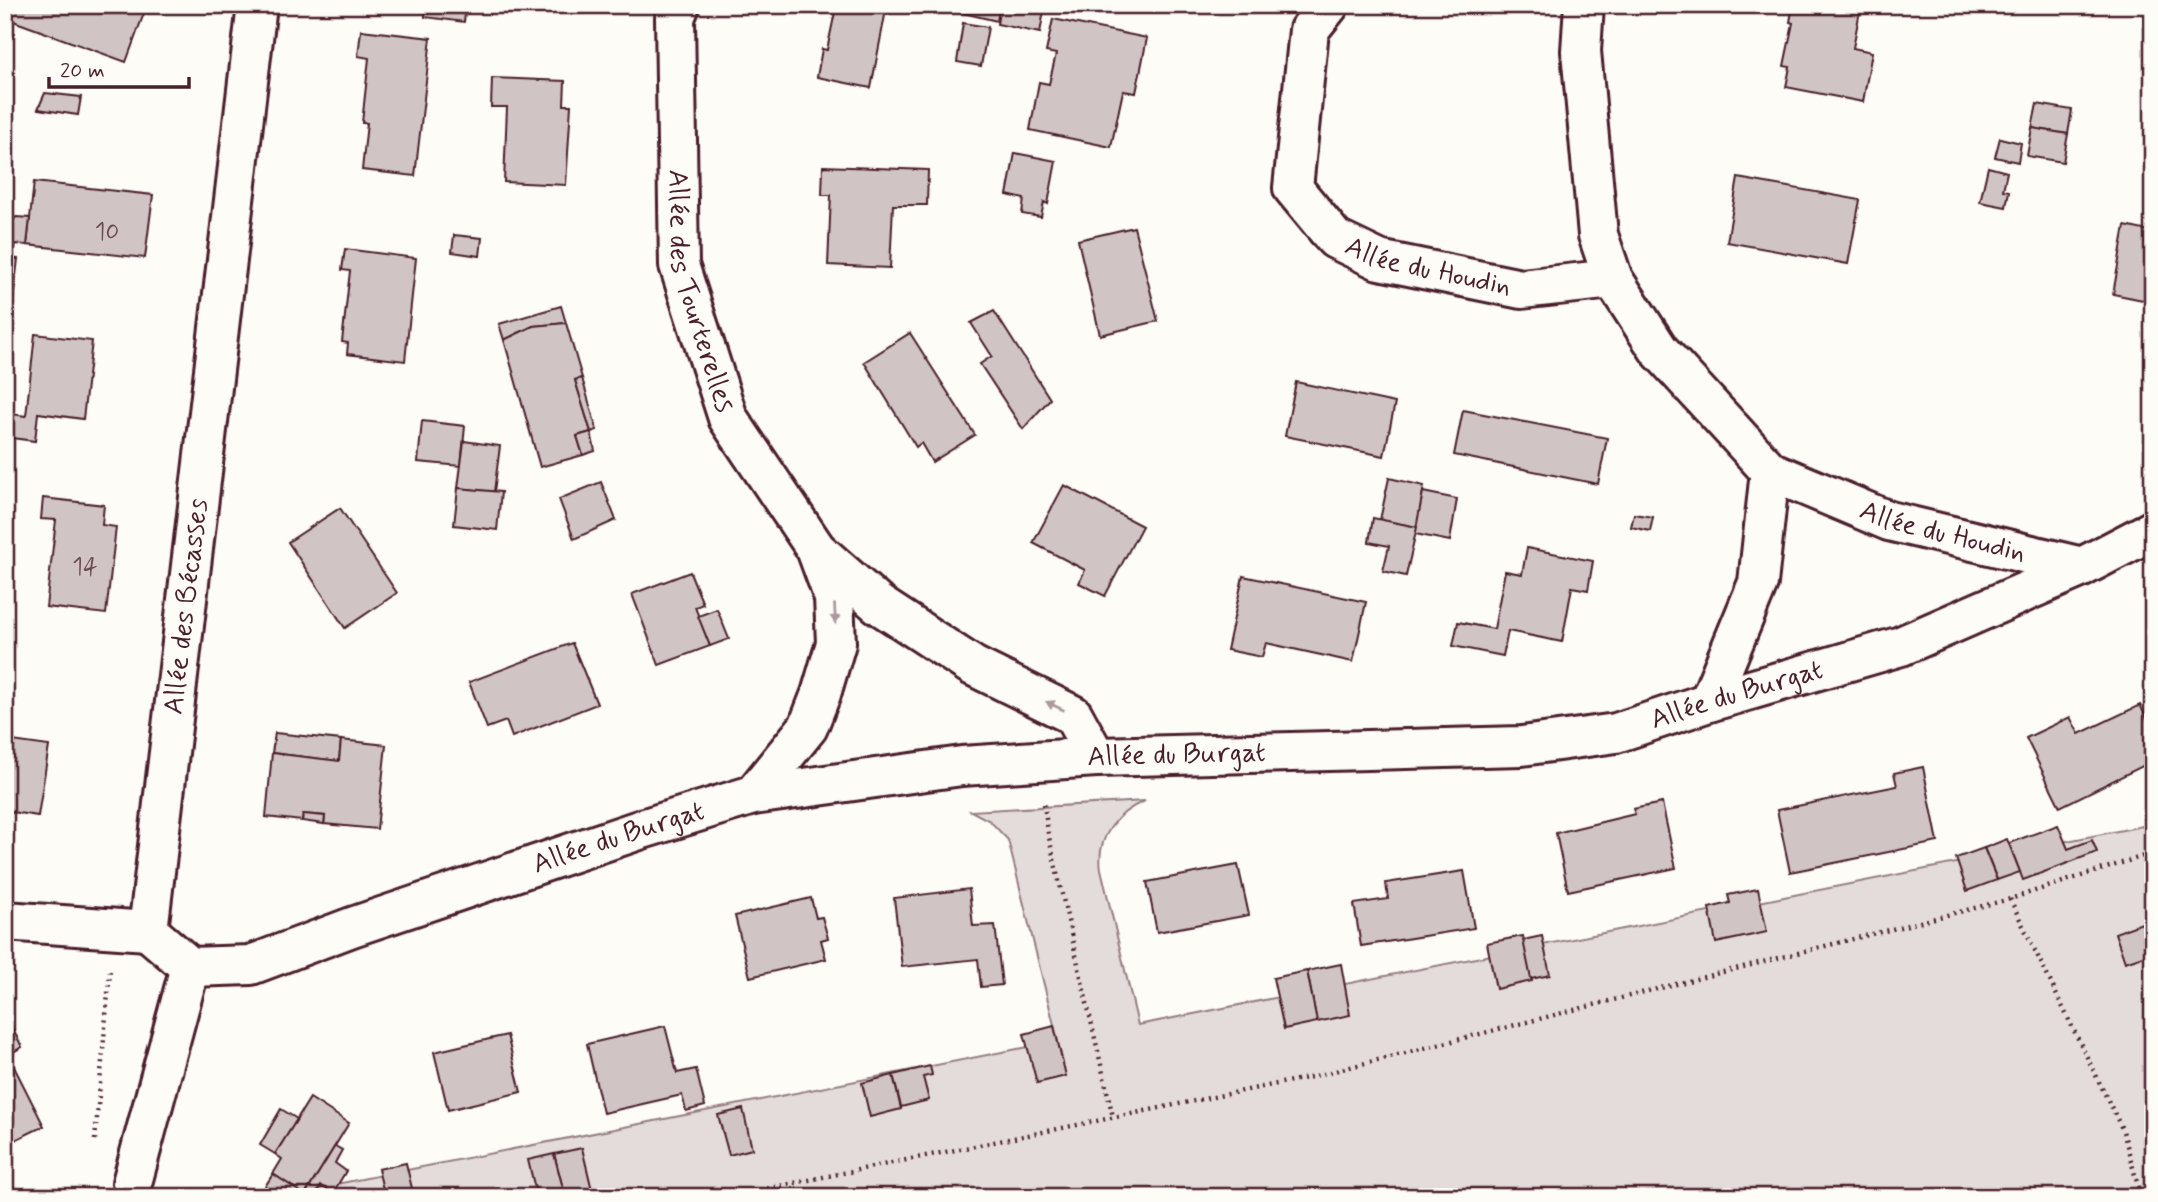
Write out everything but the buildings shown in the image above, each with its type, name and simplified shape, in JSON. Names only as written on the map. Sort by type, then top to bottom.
[{"type":"street","name":"Allée des Bécasses","points":[[148,931],[257,5]]},
{"type":"street","name":"Allée des Tourterelles","points":[[680,5],[675,18],[679,265],[728,418],[816,549],[834,598],[836,643],[808,727],[753,795]]},
{"type":"street","name":"Allée du Houdin","points":[[1329,5],[1309,30],[1293,188],[1335,239],[1379,260],[1521,289],[1613,279]]},
{"type":"street","name":"Allée du Houdin","points":[[1584,5],[1581,51],[1598,234],[1613,279],[1659,350],[1770,471],[1889,521],[2082,567]]},
{"type":"street","points":[[1709,702],[1758,583],[1770,471]]},
{"type":"street","name":"Allée du Burgat","points":[[190,967],[251,965],[352,927],[576,851],[753,795],[962,766],[1096,758],[1521,746],[1616,733],[1709,702],[1901,646],[2082,567],[2153,530]]},
{"type":"street","name":"Allée des Tourterelles","points":[[816,549],[878,604],[973,666],[1073,715],[1096,758]]},
{"type":"street","points":[[5,920],[148,931],[190,967],[132,1183]]},
{"type":"path","points":[[1040,762],[1048,833],[1113,1117]]},
{"type":"path","points":[[726,1197],[1311,1077],[2010,899],[2153,853]]},
{"type":"path","points":[[2010,899],[2123,1131],[2141,1197]]},
{"type":"shaded area","points":[[1145,801],[1117,819],[1105,837],[1100,858],[1138,1025],[2153,824],[2153,1197],[271,1197],[1058,1041],[1008,840],[990,821],[971,811]]}]
